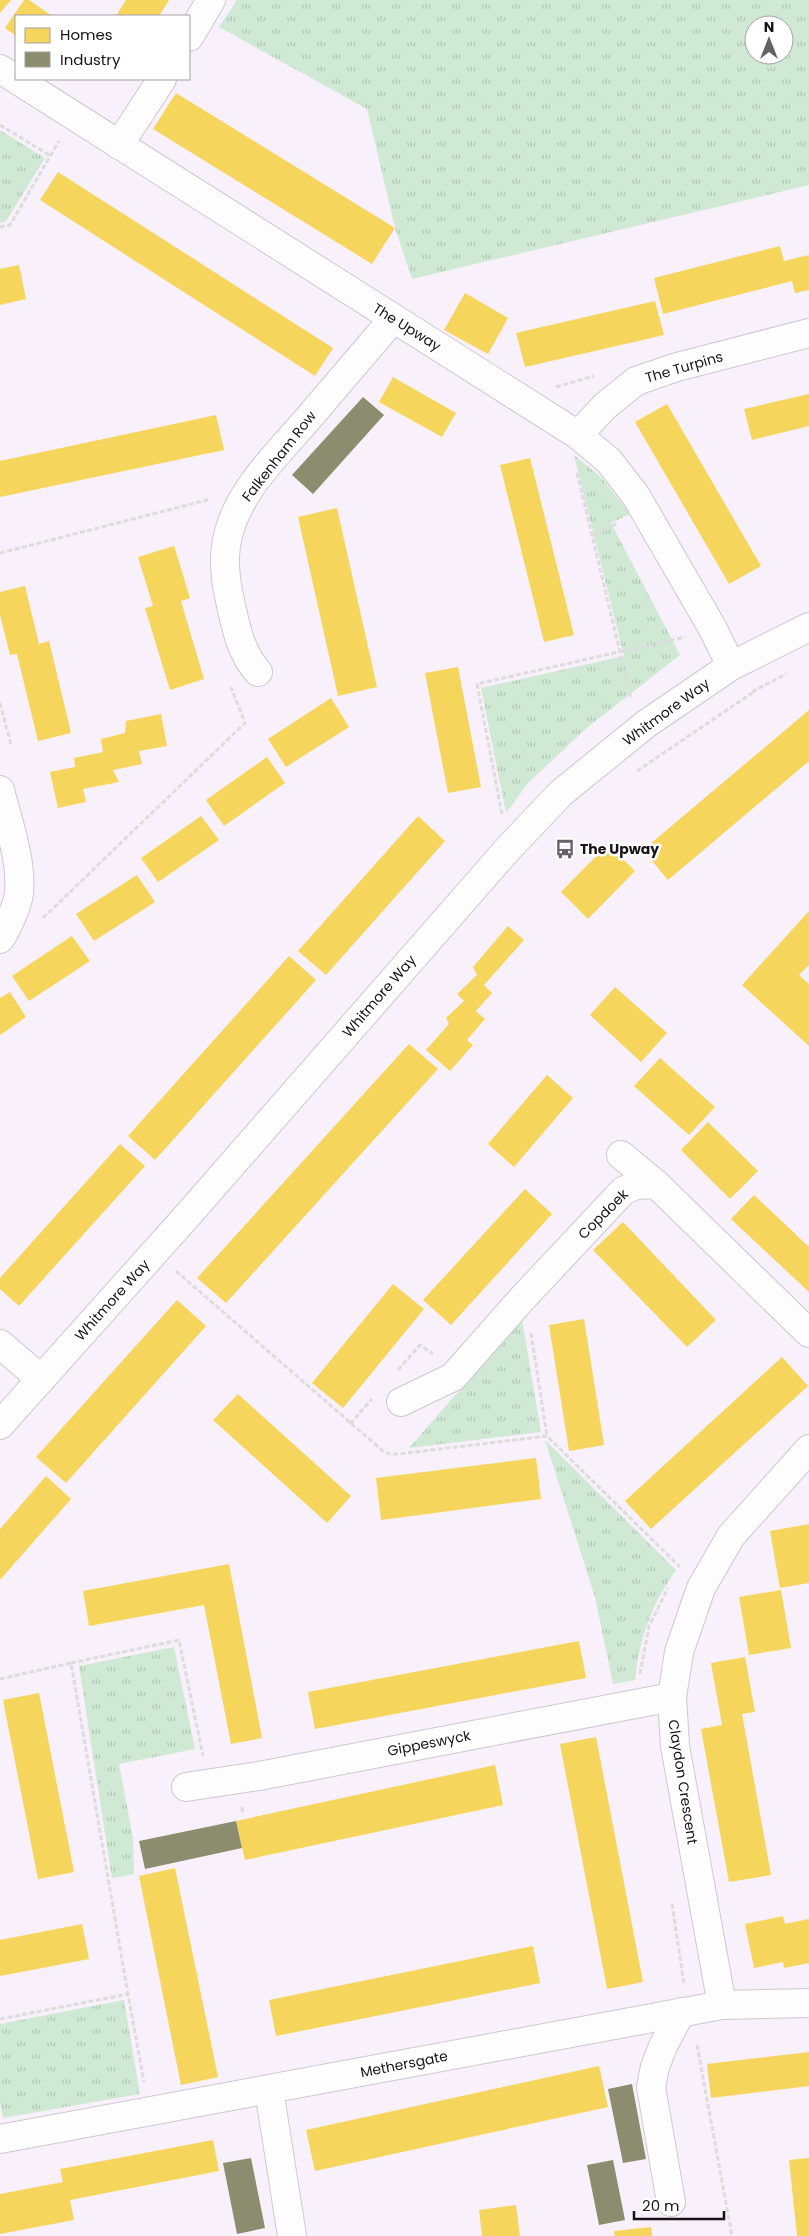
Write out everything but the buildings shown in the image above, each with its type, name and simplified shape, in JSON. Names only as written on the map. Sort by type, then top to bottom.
[{"type":"street","points":[[190,35],[211,0]]},
{"type":"street","name":"The Upway","points":[[0,69],[15,79]]},
{"type":"street","name":"The Upway","points":[[17,80],[578,435],[608,461],[636,496],[713,629],[731,666]]},
{"type":"street","points":[[119,145],[161,80]]},
{"type":"street","name":"Falkenham Row","points":[[258,672],[251,663],[238,636],[224,574],[226,545],[234,516],[248,490],[393,319]]},
{"type":"street","name":"The Turpins","points":[[578,435],[605,406],[636,381],[677,367],[809,333]]},
{"type":"street","name":"Whitmore Way","points":[[0,1425],[187,1216],[421,947],[561,793],[646,724],[731,666],[809,627]]},
{"type":"street","points":[[0,790],[17,858],[19,894],[5,932],[0,939]]},
{"type":"street","points":[[621,1155],[656,1184],[809,1333]]},
{"type":"street","name":"Copdoek","points":[[401,1402],[453,1377],[520,1301],[623,1191],[636,1185],[656,1184]]},
{"type":"street","points":[[0,1344],[41,1379]]},
{"type":"street","name":"Claydon Crescent","points":[[722,2005],[675,1746],[672,1697],[679,1652],[701,1588],[731,1536],[809,1449]]},
{"type":"street","name":"Gippeswyck","points":[[186,1787],[259,1776],[672,1697]]},
{"type":"street","name":"Methersgate","points":[[0,2139],[722,2005],[809,2003]]},
{"type":"street","points":[[671,2202],[651,2087],[655,2067],[663,2046],[681,2012]]},
{"type":"street","points":[[269,2090],[292,2236]]},
{"type":"path","points":[[0,125],[51,156]]},
{"type":"path","points":[[0,228],[10,226],[60,140]]},
{"type":"path","points":[[547,389],[603,374]]},
{"type":"path","points":[[575,468],[631,698]]},
{"type":"path","points":[[0,553],[216,497]]},
{"type":"path","points":[[504,822],[477,684],[691,636]]},
{"type":"path","points":[[42,920],[245,722],[230,685]]},
{"type":"path","points":[[0,703],[10,746]]},
{"type":"path","points":[[176,1270],[383,1451],[390,1454],[399,1454],[547,1436]]},
{"type":"path","points":[[529,1323],[547,1436],[681,1569]]},
{"type":"path","points":[[0,1679],[179,1640],[201,1755],[206,1761]]},
{"type":"path","points":[[72,1663],[145,2087]]},
{"type":"path","points":[[241,1803],[243,1814]]},
{"type":"path","points":[[671,1898],[684,1985]]},
{"type":"path","points":[[0,2019],[128,1994]]},
{"type":"path","points":[[697,2044],[732,2236]]},
{"type":"green space","points":[[237,0],[809,0],[809,185],[412,279],[395,228],[367,109],[219,27]]},
{"type":"green space","points":[[0,130],[45,158],[6,221],[0,223]]},
{"type":"green space","points":[[574,455],[602,478],[630,514],[611,523],[680,655],[588,727],[529,782],[506,813],[481,688],[624,656]]},
{"type":"green space","points":[[522,1319],[541,1432],[409,1448]]},
{"type":"green space","points":[[545,1440],[676,1570],[653,1609],[648,1622],[640,1649],[635,1680],[613,1684],[595,1597]]},
{"type":"green space","points":[[174,1647],[195,1749],[119,1764],[133,1838],[134,1874],[112,1878],[79,1666]]},
{"type":"green space","points":[[124,2000],[140,2094],[3,2118],[0,2104],[0,2024]]},
{"type":"place","name":"The Upway","points":[[565,849]]}]
